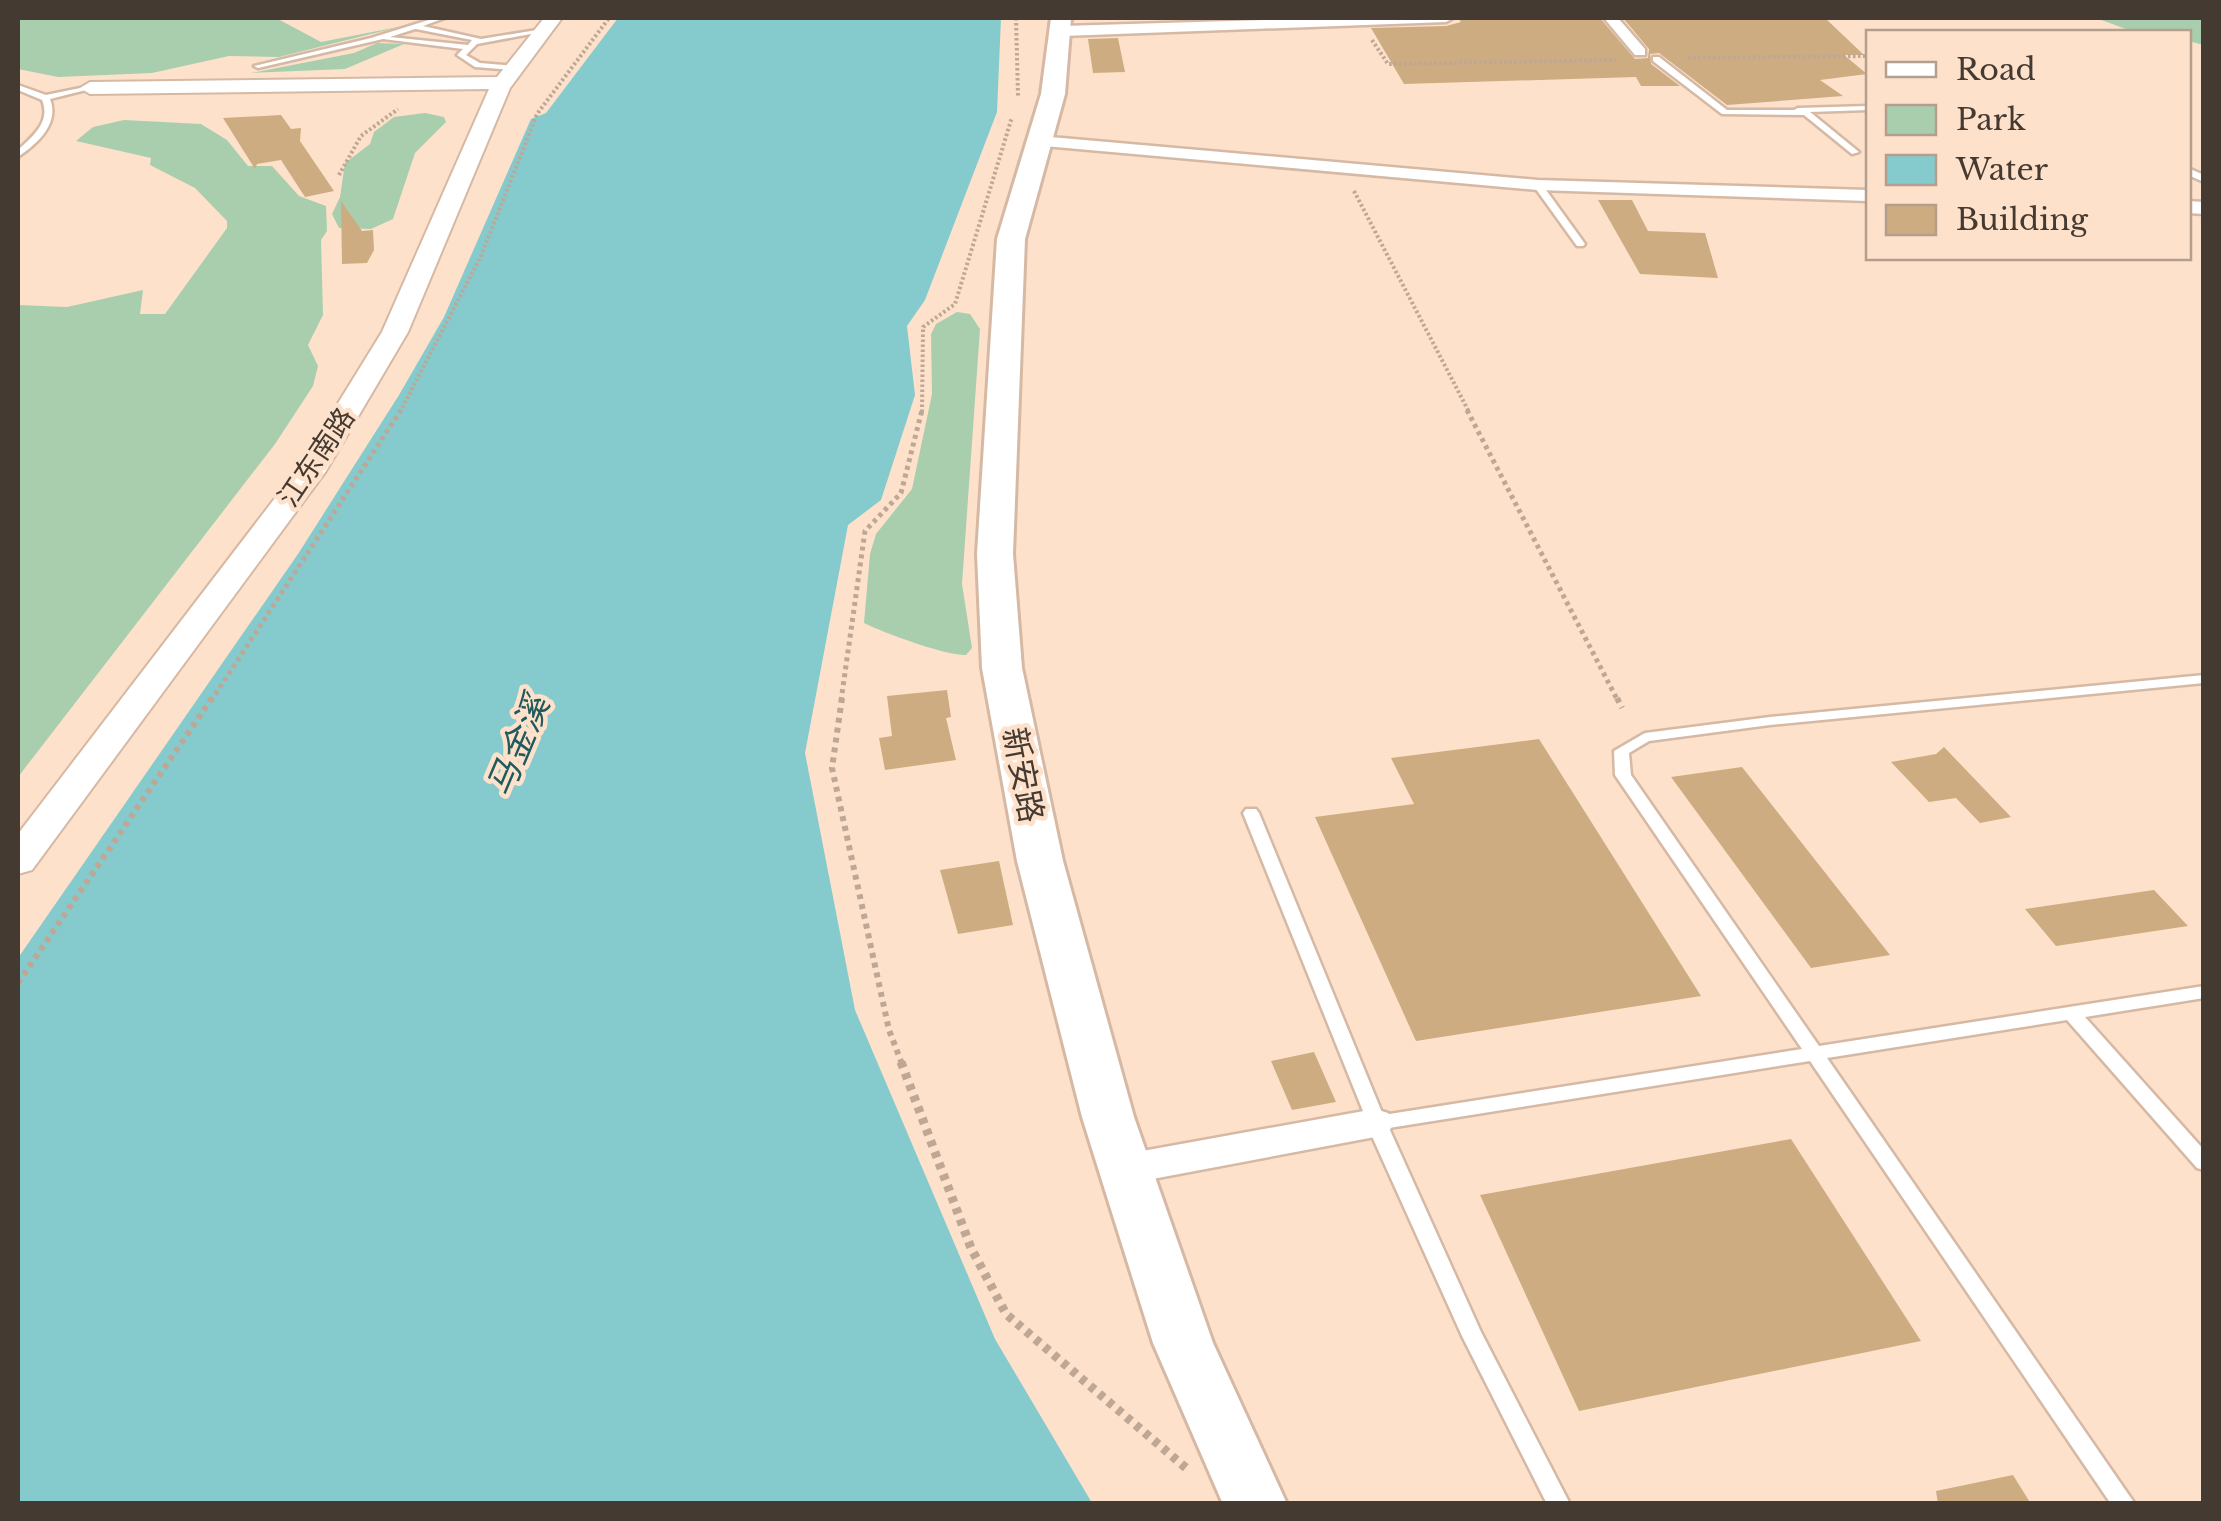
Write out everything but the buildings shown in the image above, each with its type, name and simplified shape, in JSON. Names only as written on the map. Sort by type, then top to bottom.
[{"type":"main road","name":"新安路","points":[[1062,24],[1053,94],[1011,239],[995,554],[1002,668],[1040,861],[1126,1168],[1183,1343],[1255,1504]]},
{"type":"street","points":[[1062,24],[1446,18]]},
{"type":"street","points":[[1611,18],[1648,55]]},
{"type":"street","name":"江东南路","points":[[18,861],[311,471],[395,332],[508,75],[548,24]]},
{"type":"street","points":[[90,88],[508,75]]},
{"type":"street","points":[[1039,141],[1538,185],[1866,196]]},
{"type":"street","points":[[1126,1168],[1376,1123]]},
{"type":"lane","points":[[258,66],[441,18]]},
{"type":"lane","points":[[376,38],[468,46],[548,24]]},
{"type":"lane","points":[[415,26],[481,40]]},
{"type":"lane","points":[[468,46],[461,56],[465,60],[508,75]]},
{"type":"lane","points":[[1648,55],[1725,112],[1866,108]]},
{"type":"lane","points":[[18,87],[50,104],[47,125],[18,154]]},
{"type":"lane","points":[[44,98],[90,88]]},
{"type":"lane","points":[[1794,110],[1816,119],[1856,152]]},
{"type":"lane","points":[[1538,185],[1580,244]]},
{"type":"lane","points":[[2124,1504],[1623,775],[1621,751],[1646,737],[1734,726],[2204,680]]},
{"type":"lane","points":[[1251,813],[1376,1123],[1518,1430],[1560,1504]]},
{"type":"lane","points":[[1376,1123],[2204,992]]},
{"type":"lane","points":[[2072,1014],[2204,1163]]},
{"type":"path","points":[[18,983],[293,580],[420,380],[481,256],[537,114],[609,18]]},
{"type":"path","points":[[1016,18],[1020,89],[955,304],[923,327],[924,404],[901,493],[865,531],[832,768],[889,1030],[971,1248],[1006,1314],[1188,1470]]},
{"type":"path","points":[[1360,22],[1388,64],[1648,55],[1866,56]]},
{"type":"path","points":[[580,35],[596,35]]},
{"type":"path","points":[[575,43],[590,43]]},
{"type":"path","points":[[339,176],[340,163],[357,142],[390,112],[408,104]]},
{"type":"path","points":[[1342,168],[1622,708]]},
{"type":"green space","points":[[18,18],[276,18],[321,42],[403,26],[279,57],[229,56],[152,73],[58,77],[18,69]]},
{"type":"green space","points":[[2096,18],[2203,18],[2203,45],[2191,42],[2191,30],[2129,30]]},
{"type":"green space","points":[[377,43],[404,44],[345,69],[251,73],[354,53]]},
{"type":"green space","points":[[425,113],[444,117],[446,122],[415,153],[393,219],[371,229],[339,228],[332,214],[340,197],[345,163],[370,144],[374,132],[394,117]]},
{"type":"green space","points":[[124,120],[201,124],[227,140],[248,166],[272,166],[299,196],[326,206],[327,231],[321,240],[323,315],[308,345],[318,366],[313,386],[275,444],[18,777],[18,305],[67,307],[143,290],[140,314],[165,314],[227,228],[227,221],[195,188],[150,165],[151,158],[76,141],[93,127]]},
{"type":"green space","points":[[957,312],[970,314],[980,329],[962,584],[972,648],[966,655],[931,648],[864,623],[870,554],[876,534],[912,489],[932,394],[931,334],[936,324]]},
{"type":"water","name":"马金溪","points":[[618,18],[1001,18],[997,112],[925,300],[907,326],[915,395],[881,500],[848,525],[805,753],[855,1010],[995,1339],[1092,1503],[18,1503],[18,958],[298,554],[399,395],[444,317],[531,119],[546,113]]}]
